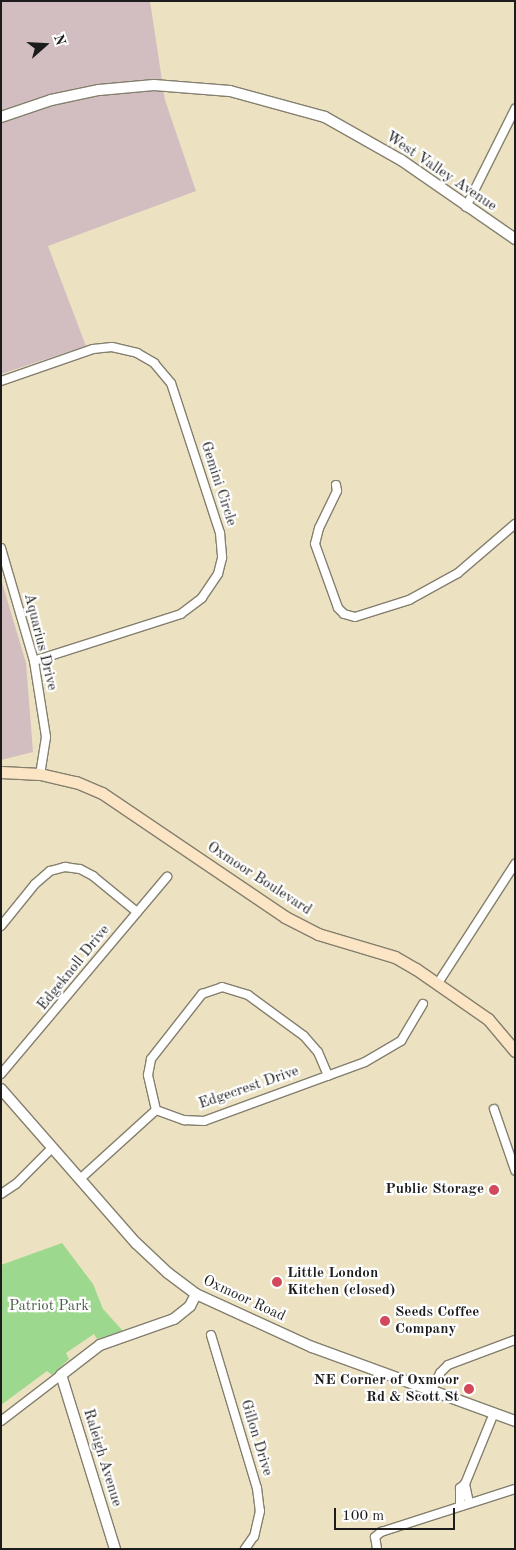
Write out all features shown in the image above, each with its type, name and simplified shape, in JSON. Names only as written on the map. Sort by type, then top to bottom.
[{"type":"main road","name":"Oxmoor Boulevard","points":[[1,772],[40,774],[76,782],[102,793],[285,917],[318,934],[395,958],[438,983],[488,1020],[515,1051]]},
{"type":"street","name":"West Valley Avenue","points":[[1,118],[51,100],[100,90],[154,85],[230,91],[325,117],[402,160],[466,207],[515,239]]},
{"type":"street","points":[[466,207],[515,109]]},
{"type":"street","name":"Gemini Circle","points":[[1,381],[93,349],[112,348],[137,353],[154,364],[171,383],[220,533],[222,558],[218,574],[202,598],[182,614],[34,661]]},
{"type":"street","points":[[336,485],[337,491],[319,528],[316,544],[338,608],[344,614],[355,617],[409,600],[458,573],[515,524]]},
{"type":"street","name":"Aquarius Drive","points":[[1,548],[34,661],[46,737],[40,774]]},
{"type":"street","points":[[438,983],[515,864]]},
{"type":"street","points":[[1,926],[35,884],[50,872],[65,868],[80,869],[93,876],[136,912]]},
{"type":"street","name":"Edgeknoll Drive","points":[[1,1074],[167,877]]},
{"type":"street","points":[[80,1179],[156,1110],[148,1075],[151,1059],[202,994],[222,987],[248,995],[304,1036],[318,1052],[328,1076]]},
{"type":"street","name":"Edgecrest Drive","points":[[156,1110],[184,1120],[204,1121],[328,1076],[390,1051],[401,1041],[423,1004]]},
{"type":"street","name":"Oxmoor Road","points":[[1,1089],[136,1243],[168,1273],[196,1294],[312,1347],[432,1389],[515,1421]]},
{"type":"street","points":[[494,1109],[515,1170]]},
{"type":"street","points":[[1,1194],[16,1184],[52,1148]]},
{"type":"street","points":[[1,1421],[100,1345],[174,1319],[190,1306],[196,1294]]},
{"type":"street","name":"Gillon Drive","points":[[211,1335],[257,1488],[260,1511],[254,1536],[245,1549]]},
{"type":"street","points":[[432,1389],[440,1374],[448,1365],[515,1340]]},
{"type":"street","name":"Raleigh Avenue","points":[[61,1375],[115,1549]]},
{"type":"street","points":[[469,1503],[466,1484],[494,1413]]},
{"type":"street","points":[[460,1506],[460,1488],[466,1484]]},
{"type":"street","points":[[377,1549],[375,1537],[381,1532],[515,1489]]},
{"type":"shaded area","points":[[1,1],[150,1],[165,100],[196,191],[48,246],[86,346],[1,374]]},
{"type":"shaded area","points":[[1,579],[26,663],[33,752],[1,760]]},
{"type":"green space","name":"Patriot Park","points":[[62,1243],[93,1284],[103,1309],[123,1331],[97,1339],[94,1334],[66,1353],[69,1359],[52,1375],[47,1371],[1,1405],[1,1265]]},
{"type":"place","name":"Public Storage","points":[[494,1190]]},
{"type":"place","name":"Little London Kitchen (closed)","points":[[277,1282]]},
{"type":"place","name":"Seeds Coffee Company","points":[[385,1321]]},
{"type":"place","name":"NE Corner of Oxmoor Rd & Scott St","points":[[469,1389]]}]
